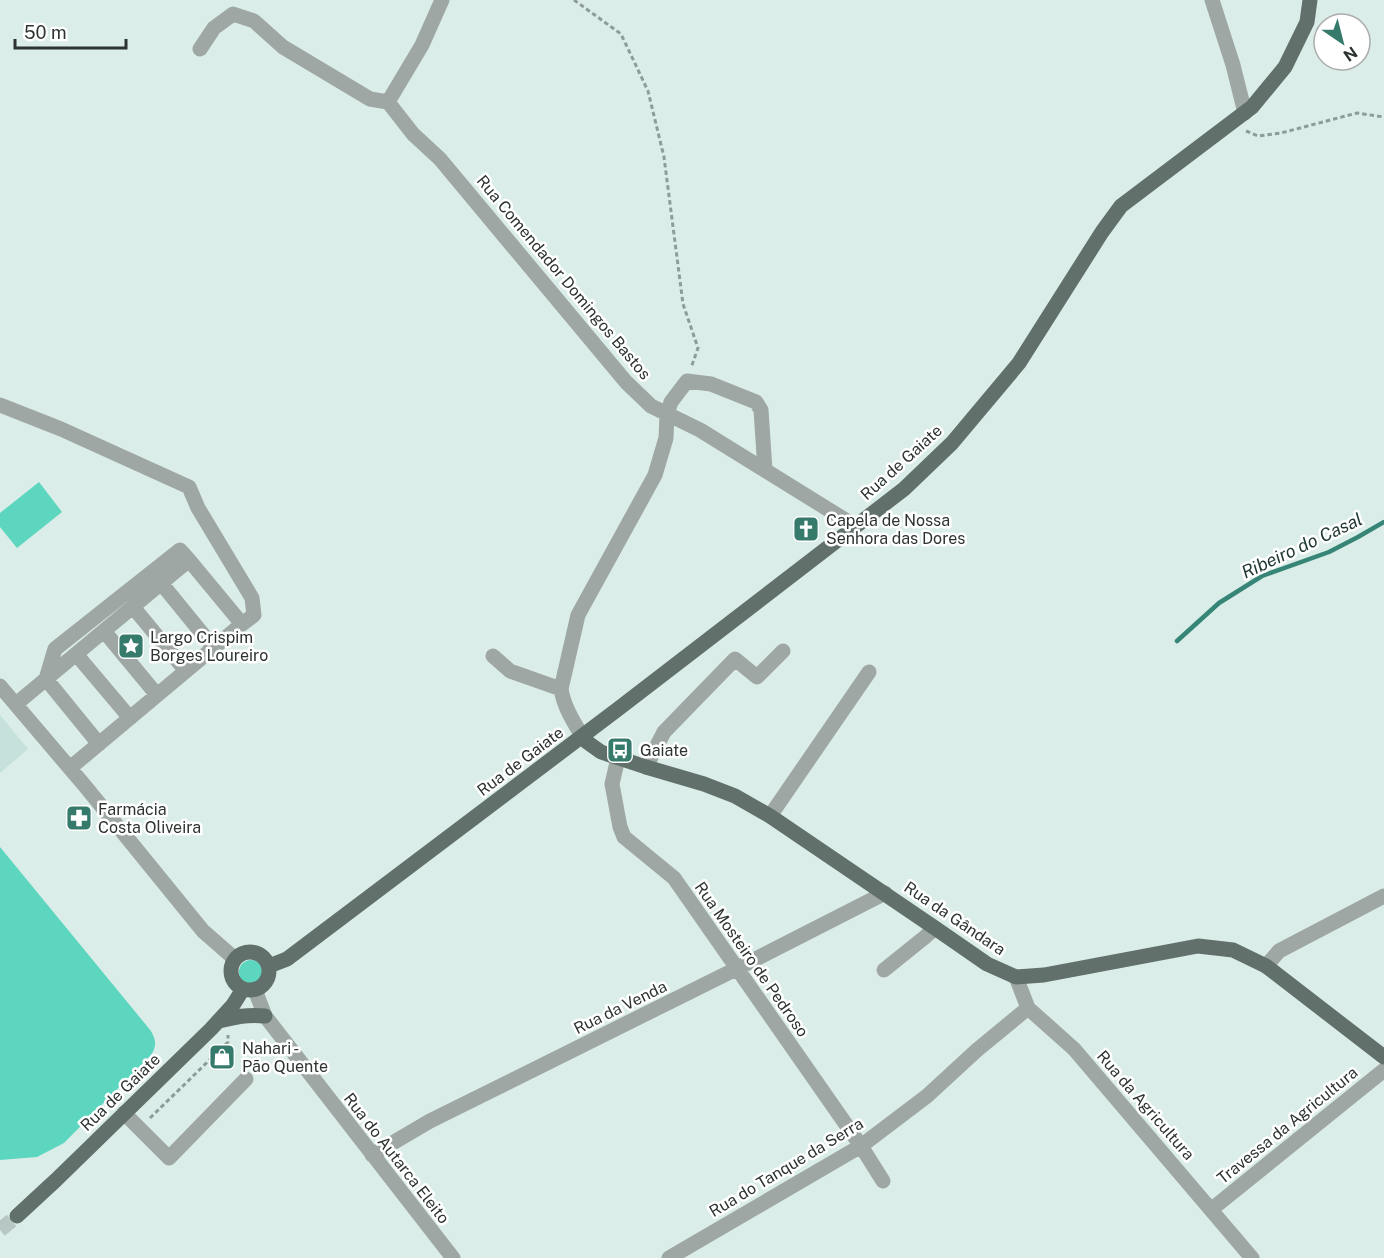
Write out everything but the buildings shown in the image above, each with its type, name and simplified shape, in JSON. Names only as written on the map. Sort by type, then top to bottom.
[{"type":"main road","name":"Rua de Gaiate","points":[[17,1216],[219,1021],[249,989],[261,987],[268,978],[269,966],[287,959],[437,847],[904,489],[952,443],[1019,363],[1120,206],[1252,107],[1285,67],[1307,22],[1310,0]]},
{"type":"main road","name":"Rua da Gândara","points":[[582,736],[601,752],[735,796],[770,816],[987,964],[1016,977],[1044,975],[1198,946],[1233,950],[1266,966],[1384,1057]]},
{"type":"main road","points":[[249,989],[238,986],[232,976],[232,964],[235,959],[251,952],[262,956],[269,966]]},
{"type":"main road","points":[[219,1021],[244,1016],[265,1016]]},
{"type":"street","points":[[200,49],[214,28],[233,14],[254,21],[283,47],[370,99],[388,102],[422,45],[442,0]]},
{"type":"street","points":[[1212,0],[1233,65],[1245,113]]},
{"type":"street","name":"Rua Comendador Domingos Bastos","points":[[388,102],[413,134],[440,159],[626,382],[651,406],[700,430],[855,526]]},
{"type":"street","points":[[582,736],[570,716],[561,689],[578,615],[655,475],[666,438],[671,402],[687,381],[711,384],[756,402],[761,410],[765,470]]},
{"type":"street","points":[[0,405],[61,429],[189,487],[198,508],[252,598],[254,615],[70,768]]},
{"type":"street","points":[[46,679],[55,649],[180,550],[242,624]]},
{"type":"street","points":[[16,704],[189,561]]},
{"type":"street","points":[[161,583],[214,648]]},
{"type":"street","points":[[133,607],[186,671]]},
{"type":"street","points":[[104,631],[157,695]]},
{"type":"street","points":[[646,767],[664,732],[735,659],[757,677],[783,651]]},
{"type":"street","points":[[76,654],[130,718]]},
{"type":"street","points":[[493,656],[510,671],[561,689]]},
{"type":"street","points":[[770,816],[869,672]]},
{"type":"street","points":[[46,679],[99,744]]},
{"type":"street","points":[[0,686],[86,786],[203,931],[235,959]]},
{"type":"street","name":"Rua Mosteiro de Pedroso","points":[[618,758],[612,784],[620,828],[624,837],[674,878],[883,1181]]},
{"type":"street","name":"Rua da Venda","points":[[372,1155],[430,1121],[885,894]]},
{"type":"street","points":[[1266,966],[1279,951],[1384,896]]},
{"type":"street","points":[[884,970],[935,928]]},
{"type":"street","name":"Rua da Agricultura","points":[[1016,977],[1028,1008],[1074,1049],[1252,1258]]},
{"type":"street","name":"Rua do Autarca Eleito","points":[[249,989],[265,1016],[453,1258]]},
{"type":"street","name":"Rua do Tanque da Serra","points":[[669,1258],[861,1146],[927,1096],[977,1050],[1028,1008]]},
{"type":"street","name":"Travessa da Agricultura","points":[[1212,1209],[1384,1070]]},
{"type":"street","points":[[124,1113],[168,1158],[246,1079]]},
{"type":"path","points":[[574,0],[621,34],[648,91],[664,158],[684,304],[698,348],[687,381]]},
{"type":"path","points":[[1231,123],[1258,136],[1281,133],[1357,113],[1384,117]]},
{"type":"path","points":[[151,1118],[221,1045],[228,1042]]},
{"type":"shaded area","points":[[0,715],[28,749],[0,773]]},
{"type":"green space","points":[[39,482],[62,512],[17,548],[0,527],[0,513]]},
{"type":"green space","points":[[0,847],[151,1031],[155,1043],[151,1055],[64,1143],[37,1157],[0,1160]]},
{"type":"green space","points":[[251,960],[256,961],[262,967],[262,977],[256,983],[251,984],[246,983],[240,977],[239,972],[240,967],[246,961]]},
{"type":"waterway","name":"Ribeiro do Casal","points":[[1177,641],[1219,603],[1262,576],[1329,552],[1384,522]]},
{"type":"tunnel","points":[[0,1230],[17,1216]]},
{"type":"place","name":"Capela de Nossa Senhora das Dores","points":[[806,529]]},
{"type":"place","name":"Largo Crispim Borges Loureiro","points":[[131,646]]},
{"type":"place","name":"Gaiate","points":[[620,750]]},
{"type":"place","name":"Farmácia Costa Oliveira","points":[[79,818]]},
{"type":"place","name":"Nahari - Pão Quente","points":[[222,1057]]}]
